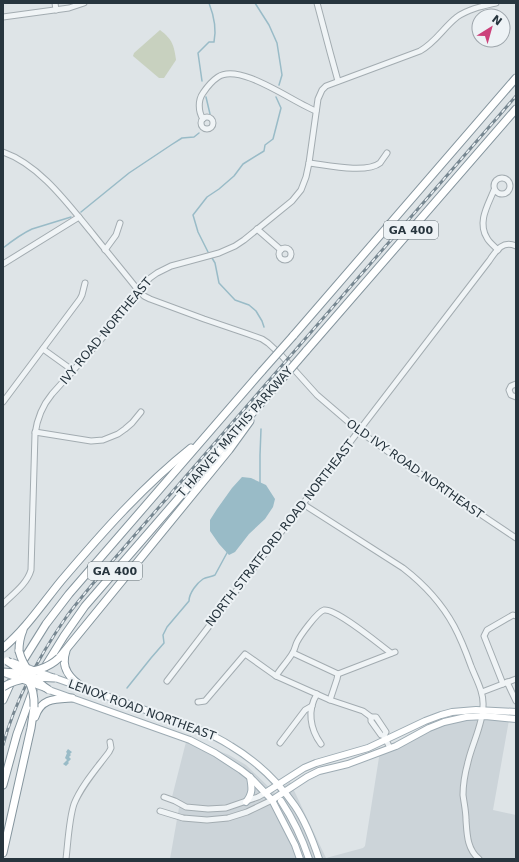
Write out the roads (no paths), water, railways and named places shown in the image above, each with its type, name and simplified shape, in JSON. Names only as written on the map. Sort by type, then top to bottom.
[{"type":"highway","name":"T HARVEY MATHIS PARKWAY","points":[[3,700],[26,655],[54,613],[93,566],[516,78]]},
{"type":"highway","name":"T HARVEY MATHIS PARKWAY","points":[[3,784],[12,750],[29,700],[45,667],[85,606],[516,109]]},
{"type":"highway","points":[[3,687],[49,666],[69,647],[229,450],[275,387]]},
{"type":"highway","points":[[3,648],[27,623],[115,520],[165,470],[204,438]]},
{"type":"highway","points":[[3,853],[31,728],[34,708],[33,692],[19,650],[20,637],[27,623]]},
{"type":"highway","points":[[69,647],[64,658],[65,669],[73,680],[84,688]]},
{"type":"highway","points":[[5,660],[49,690]]},
{"type":"highway","points":[[3,672],[55,678]]},
{"type":"highway","points":[[31,728],[38,709],[46,702],[72,698]]},
{"type":"main road","name":"LENOX ROAD NORTHEAST","points":[[55,678],[171,719],[219,738],[232,746],[250,760],[285,792],[302,819],[319,859]]},
{"type":"main road","name":"LENOX ROAD NORTHEAST","points":[[49,690],[201,745],[241,770],[250,777],[272,800],[292,838],[300,859]]},
{"type":"main road","points":[[265,793],[316,762],[368,748],[385,738],[441,715],[465,710],[516,719]]},
{"type":"main road","points":[[272,800],[319,771],[348,764],[398,745],[429,728],[444,722],[483,713],[516,712]]},
{"type":"main road","points":[[246,802],[250,797],[252,790],[250,777]]},
{"type":"main road","points":[[281,801],[285,792]]},
{"type":"main road","points":[[272,800],[281,801],[287,810],[299,833],[309,859]]},
{"type":"street","points":[[55,3],[56,10]]},
{"type":"street","points":[[3,17],[69,8],[84,3]]},
{"type":"street","points":[[317,3],[338,81]]},
{"type":"street","name":"IVY ROAD NORTHEAST","points":[[3,604],[26,580],[31,570],[35,432],[36,424],[46,401],[105,335],[138,290],[150,278],[164,269],[227,250],[242,241],[287,206],[297,196],[304,184],[309,163],[319,95],[326,86],[420,51],[432,43],[458,16],[473,9],[496,3]]},
{"type":"street","points":[[203,119],[200,115],[199,102],[201,96],[218,76],[234,74],[244,76],[271,87],[307,108],[316,111]]},
{"type":"street","name":"OLD IVY ROAD NORTHEAST","points":[[3,152],[21,161],[36,172],[55,190],[144,296],[204,319],[255,336],[268,344],[281,355],[317,396],[359,431],[516,538]]},
{"type":"street","points":[[309,163],[359,169],[372,167],[380,162],[387,152]]},
{"type":"street","points":[[494,190],[484,215],[483,228],[487,238],[498,250],[500,247],[508,244],[516,246]]},
{"type":"street","points":[[3,264],[79,217]]},
{"type":"street","points":[[105,250],[116,236],[120,223]]},
{"type":"street","points":[[257,229],[280,250]]},
{"type":"street","name":"NORTH STRATFORD ROAD NORTHEAST","points":[[167,681],[488,261],[498,250]]},
{"type":"street","points":[[3,402],[80,299],[85,283]]},
{"type":"street","points":[[43,349],[73,372]]},
{"type":"street","points":[[516,384],[511,386],[509,390],[511,395],[516,397]]},
{"type":"street","points":[[35,432],[91,441],[103,440],[111,438],[125,429],[141,412]]},
{"type":"street","points":[[303,504],[403,568],[416,578],[429,590],[443,607],[454,626],[482,692],[483,713],[468,762],[463,785],[463,797],[466,809],[470,848],[473,854],[479,859]]},
{"type":"street","points":[[276,676],[293,653],[297,641],[301,635],[318,613],[324,610],[329,611],[351,623],[393,653],[338,674],[293,653]]},
{"type":"street","points":[[516,616],[513,615],[487,630],[484,636],[505,683],[516,701]]},
{"type":"street","points":[[198,702],[205,701],[245,654],[276,676],[330,700],[362,711],[371,717],[376,717],[386,732],[385,738],[390,748]]},
{"type":"street","points":[[330,700],[338,674]]},
{"type":"street","points":[[482,692],[516,679]]},
{"type":"street","points":[[317,694],[313,700],[310,714],[313,731],[321,744]]},
{"type":"street","points":[[280,743],[305,710],[312,706]]},
{"type":"street","points":[[66,859],[72,814],[75,803],[85,784],[109,752],[111,748],[110,742]]},
{"type":"street","points":[[164,797],[186,806],[226,808],[246,802],[265,793]]},
{"type":"street","points":[[160,811],[183,818],[207,820],[228,818],[247,812],[272,800]]},
{"type":"water","points":[[242,477],[251,478],[266,485],[275,499],[273,507],[265,519],[249,534],[235,552],[229,555],[210,531],[210,520],[232,488]]},
{"type":"water","points":[[68,749],[72,752],[69,757],[71,759],[66,766],[63,764],[67,760],[65,758]]},
{"type":"waterway","points":[[202,81],[198,53],[209,42],[214,42],[215,37],[214,22],[209,3]]},
{"type":"waterway","points":[[255,3],[269,25],[277,43],[282,75],[279,85]]},
{"type":"waterway","points":[[206,97],[210,114]]},
{"type":"waterway","points":[[208,252],[198,232],[193,215],[207,197],[234,176],[243,164],[264,151],[265,145],[273,139],[281,108],[276,97]]},
{"type":"waterway","points":[[81,212],[129,173],[182,138],[194,137],[199,133]]},
{"type":"waterway","points":[[3,248],[20,235],[32,229],[71,217]]},
{"type":"waterway","points":[[212,258],[215,263],[219,283],[235,300],[249,305],[256,311],[264,327]]},
{"type":"waterway","points":[[260,484],[261,429]]},
{"type":"waterway","points":[[127,688],[164,643],[163,635],[167,627],[189,601],[190,595],[194,588],[203,579],[215,575],[228,551]]},
{"type":"railway","points":[[3,745],[8,728],[29,678],[47,646],[67,616],[134,536],[516,96]]}]
